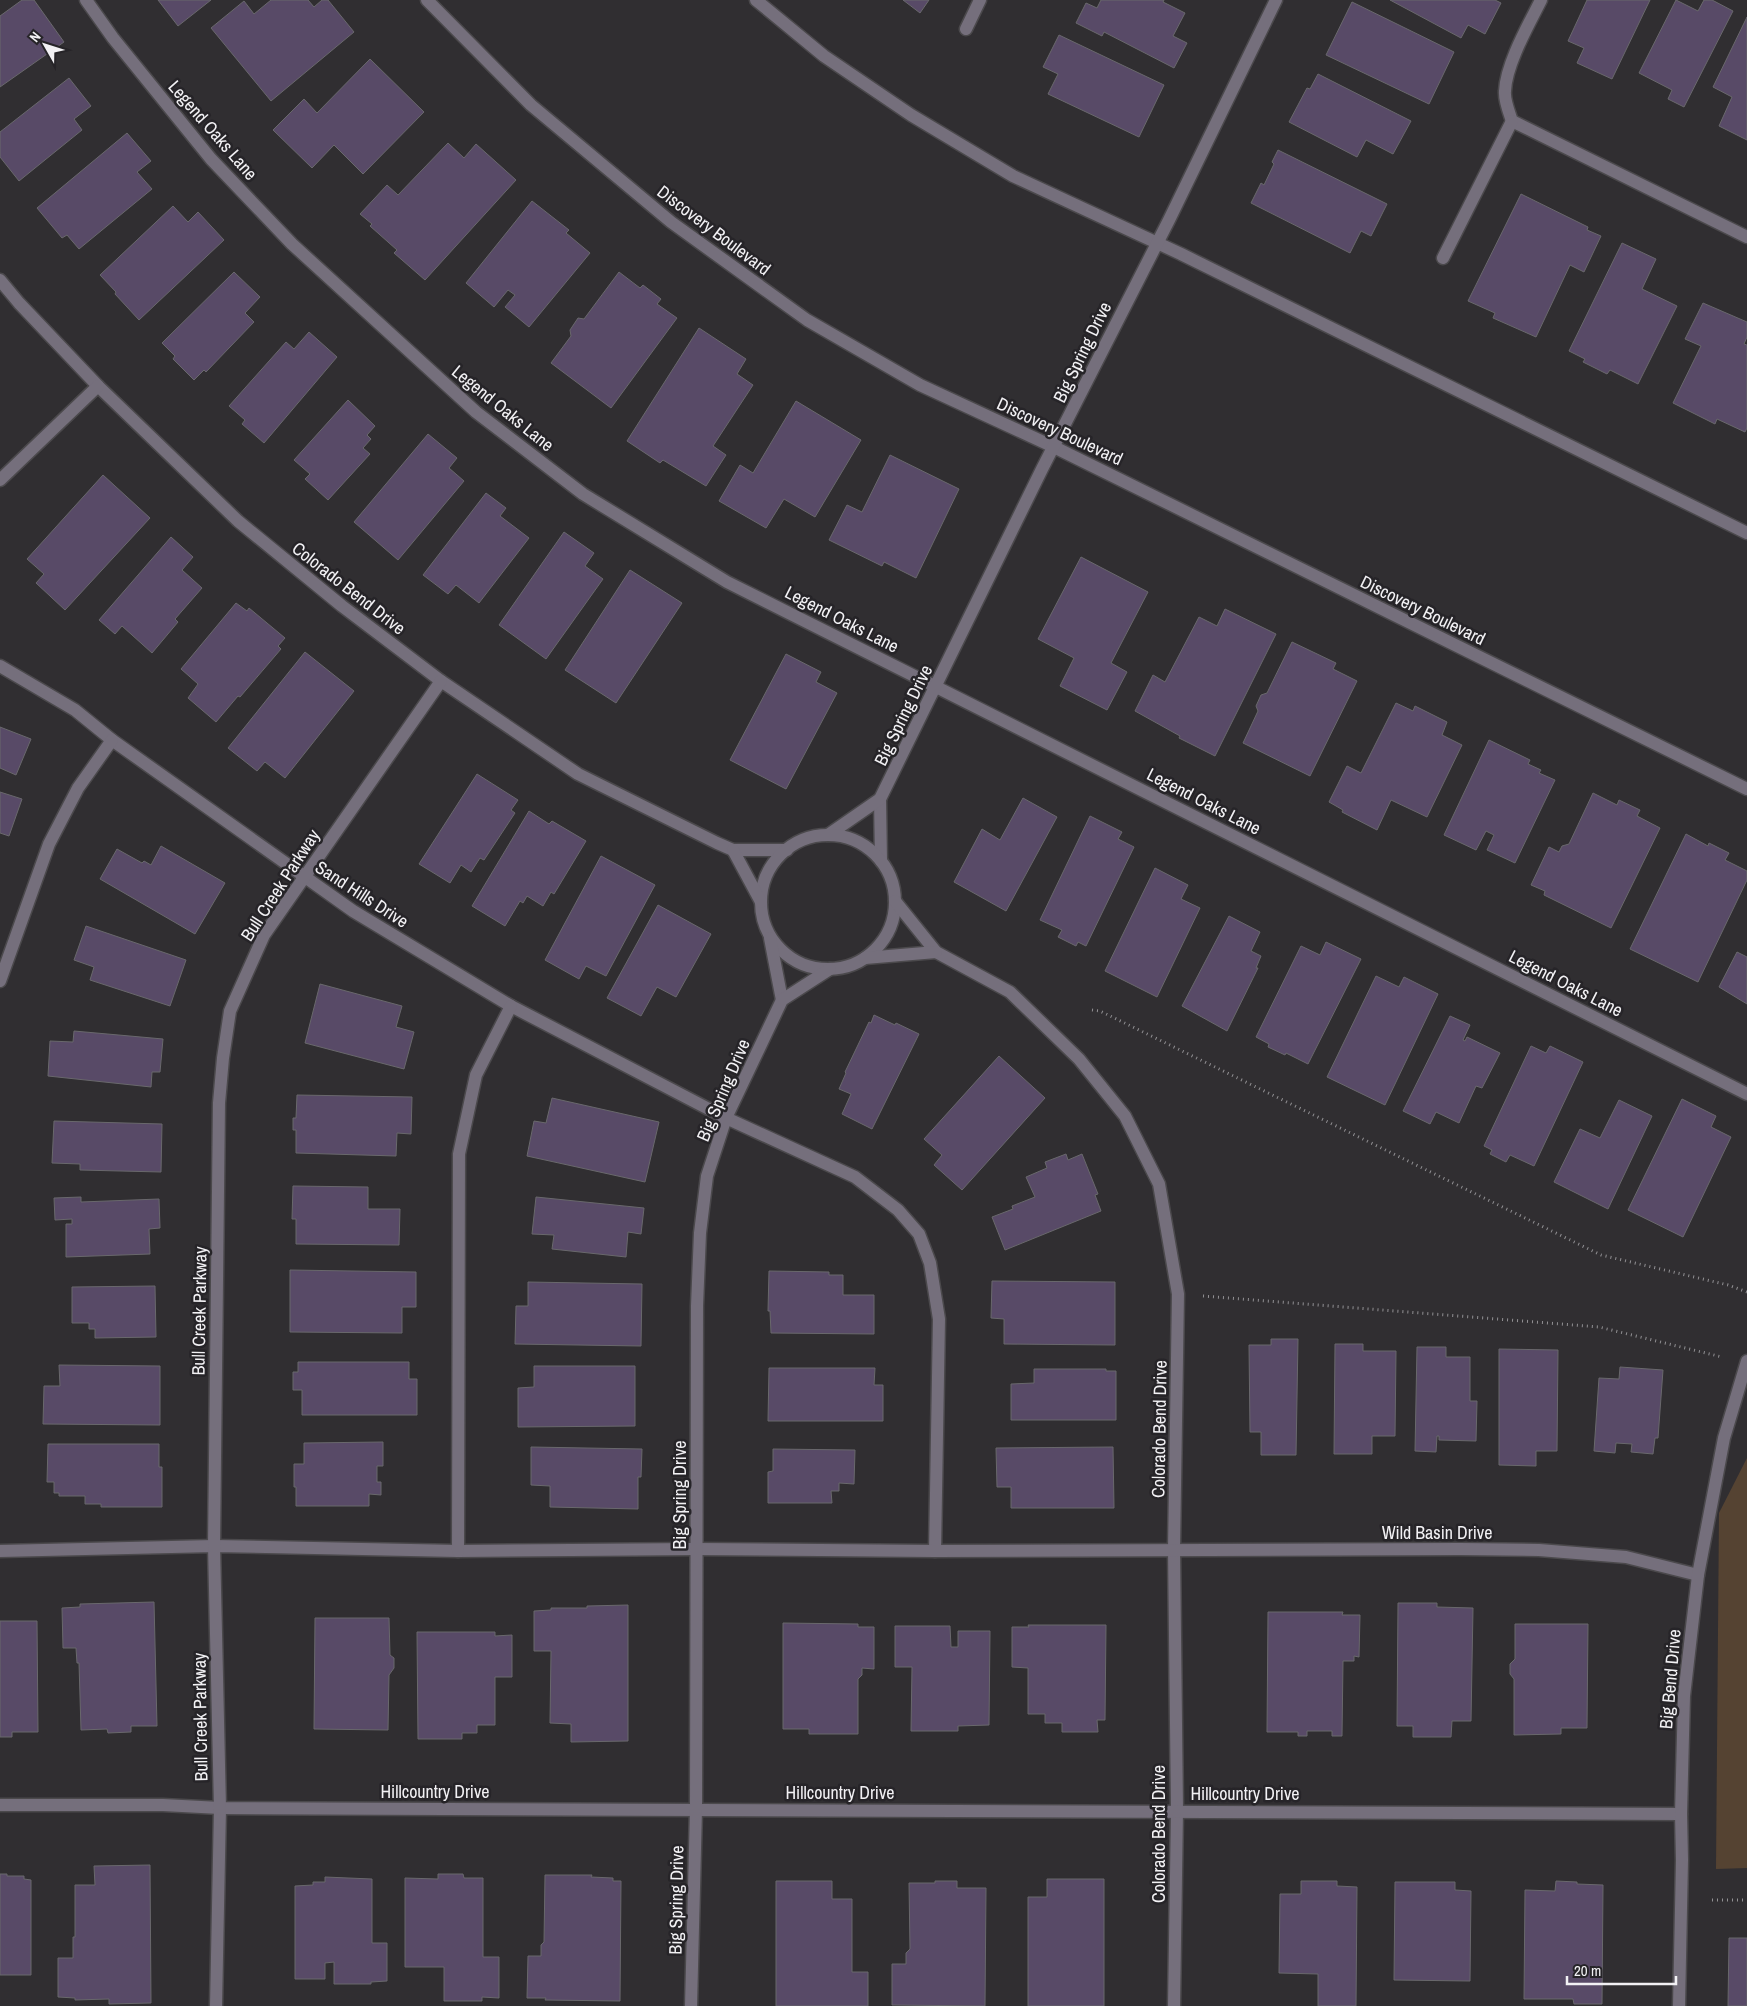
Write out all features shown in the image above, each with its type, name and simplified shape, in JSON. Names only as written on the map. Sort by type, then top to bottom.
[{"type":"street","name":"Legend Oaks Lane","points":[[86,0],[113,38],[211,159],[292,244],[476,412],[583,494],[728,582],[1747,1094]]},
{"type":"street","name":"Discovery Boulevard","points":[[427,0],[531,105],[671,222],[807,320],[920,385],[1054,447],[1747,789]]},
{"type":"street","points":[[756,0],[824,56],[911,116],[1013,176],[1157,242],[1747,533]]},
{"type":"street","points":[[966,29],[980,0]]},
{"type":"street","name":"Big Spring Drive","points":[[881,860],[880,800],[1276,0]]},
{"type":"street","points":[[1443,258],[1512,121],[1504,93],[1506,78],[1523,35],[1541,0]]},
{"type":"street","points":[[1512,121],[1747,237]]},
{"type":"street","name":"Colorado Bend Drive","points":[[0,280],[19,303],[98,386],[238,522],[342,606],[442,681],[578,774],[733,850],[787,850]]},
{"type":"street","points":[[0,480],[98,386]]},
{"type":"street","name":"Sand Hills Drive","points":[[0,666],[75,710],[112,740],[142,759],[353,911],[511,1006],[726,1118],[855,1178],[898,1210],[919,1234],[930,1263],[939,1319],[935,1551]]},
{"type":"street","name":"Bull Creek Parkway","points":[[216,2006],[220,1808],[214,1546],[219,1103],[230,1011],[264,935],[442,681]]},
{"type":"street","points":[[0,981],[49,844],[78,788],[112,740]]},
{"type":"street","name":"Big Spring Drive","points":[[828,835],[880,800]]},
{"type":"street","points":[[761,902],[765,882],[773,864],[787,850],[806,839],[828,835],[857,841],[881,860],[892,880],[895,902],[892,923],[881,943],[865,958]]},
{"type":"street","points":[[733,850],[761,902],[764,919],[770,935],[782,1000],[830,969]]},
{"type":"street","name":"Colorado Bend Drive","points":[[895,902],[936,952],[1010,992],[1080,1059],[1125,1116],[1159,1184],[1178,1294],[1174,1549],[1177,1810],[1174,2006]]},
{"type":"street","points":[[770,935],[781,950],[796,961],[812,967],[830,969],[842,968],[865,958],[936,952]]},
{"type":"street","name":"Big Spring Drive","points":[[691,2006],[696,1809],[697,1306],[700,1233],[707,1176],[726,1118],[782,1000]]},
{"type":"street","points":[[458,1551],[460,1154],[476,1075],[511,1006]]},
{"type":"street","name":"Big Bend Drive","points":[[1679,2006],[1684,1696],[1698,1575],[1724,1438],[1746,1363]]},
{"type":"street","name":"Wild Basin Drive","points":[[0,1551],[214,1546],[458,1551],[696,1549],[935,1551],[1174,1549],[1538,1550],[1626,1557],[1698,1575]]},
{"type":"street","name":"Hillcountry Drive","points":[[0,1805],[163,1805],[220,1808],[1177,1810],[1681,1814]]},
{"type":"path","points":[[1092,1010],[1100,1011],[1601,1255],[1728,1285],[1747,1292]]},
{"type":"path","points":[[1178,1294],[1600,1327],[1746,1363]]},
{"type":"path","points":[[1712,1900],[1747,1900]]},
{"type":"shaded area","points":[[1747,1458],[1747,1868],[1716,1869],[1719,1513]]},
{"type":"building","points":[[22,0],[34,0],[64,42],[0,87],[0,16]]},
{"type":"building","points":[[158,0],[211,0],[178,26]]},
{"type":"building","points":[[271,0],[308,0],[314,7],[322,0],[328,0],[354,32],[271,101],[211,28],[244,1],[254,14]]},
{"type":"building","points":[[903,0],[929,0],[920,13]]},
{"type":"building","points":[[1101,0],[1164,0],[1163,2],[1185,13],[1173,36],[1187,43],[1174,68],[1104,32],[1102,36],[1076,23],[1086,3],[1097,8]]},
{"type":"building","points":[[1390,0],[1495,0],[1501,3],[1485,34],[1468,25],[1461,38]]},
{"type":"building","points":[[1587,0],[1650,0],[1612,79],[1577,63],[1584,48],[1568,41]]},
{"type":"building","points":[[1676,0],[1698,11],[1704,0],[1712,0],[1733,11],[1684,107],[1668,99],[1672,90],[1639,73]]},
{"type":"building","points":[[1352,2],[1454,52],[1429,104],[1326,55]]},
{"type":"building","points":[[1747,17],[1747,140],[1719,126],[1732,97],[1713,87]]},
{"type":"building","points":[[1059,35],[1164,85],[1139,137],[1048,94],[1058,74],[1043,67]]},
{"type":"building","points":[[370,59],[424,112],[363,174],[334,145],[312,168],[273,130],[304,99],[317,113]]},
{"type":"building","points":[[1318,74],[1411,121],[1393,154],[1366,140],[1357,157],[1289,122],[1307,88],[1310,89]]},
{"type":"building","points":[[69,78],[91,106],[74,119],[82,130],[19,181],[0,157],[0,132]]},
{"type":"building","points":[[127,133],[151,161],[137,172],[152,189],[79,249],[67,235],[62,238],[37,208]]},
{"type":"building","points":[[448,143],[464,158],[476,144],[516,180],[425,280],[394,253],[397,250],[370,226],[372,224],[360,214],[387,185],[398,195]]},
{"type":"building","points":[[1278,150],[1387,204],[1371,236],[1361,231],[1350,253],[1251,203],[1261,183],[1264,185]]},
{"type":"building","points":[[1521,194],[1588,227],[1587,230],[1601,236],[1584,272],[1570,265],[1536,337],[1493,318],[1495,313],[1468,301]]},
{"type":"building","points":[[532,201],[569,230],[566,233],[590,253],[529,327],[505,307],[515,295],[508,290],[494,307],[466,283]]},
{"type":"building","points":[[173,206],[188,222],[198,212],[224,240],[139,320],[100,275]]},
{"type":"building","points":[[1622,243],[1656,259],[1642,289],[1677,306],[1638,384],[1610,370],[1607,374],[1583,362],[1585,359],[1569,351]]},
{"type":"building","points":[[234,272],[260,297],[245,313],[254,322],[206,372],[204,370],[194,380],[173,359],[175,356],[162,343]]},
{"type":"building","points":[[619,272],[640,288],[643,285],[661,299],[657,304],[677,318],[611,408],[551,363],[571,336],[570,330],[578,318],[584,319]]},
{"type":"building","points":[[1703,303],[1747,322],[1747,337],[1744,344],[1747,345],[1747,428],[1745,432],[1717,419],[1715,424],[1673,403],[1701,346],[1685,339]]},
{"type":"building","points":[[699,328],[746,359],[737,374],[753,385],[713,446],[726,455],[706,486],[663,460],[660,463],[627,441]]},
{"type":"building","points":[[309,332],[337,357],[264,443],[242,424],[245,420],[229,406],[286,342],[294,349]]},
{"type":"building","points":[[348,400],[375,426],[367,435],[371,439],[363,448],[370,454],[328,500],[305,479],[310,474],[294,460]]},
{"type":"building","points":[[796,401],[861,440],[815,517],[784,499],[766,528],[719,501],[740,465],[753,473]]},
{"type":"building","points":[[428,434],[457,458],[449,468],[464,481],[398,560],[354,522]]},
{"type":"building","points":[[890,455],[959,489],[916,578],[884,562],[882,566],[829,540],[847,505],[862,512]]},
{"type":"building","points":[[103,475],[150,518],[65,610],[36,583],[44,574],[27,559]]},
{"type":"building","points":[[486,493],[506,508],[500,516],[529,538],[479,603],[456,585],[448,594],[423,575]]},
{"type":"building","points":[[564,532],[594,553],[585,566],[603,579],[546,659],[499,625]]},
{"type":"building","points":[[171,537],[193,557],[182,570],[202,588],[175,619],[178,622],[152,653],[122,626],[115,634],[99,620]]},
{"type":"building","points":[[1081,557],[1148,592],[1111,663],[1127,672],[1107,710],[1060,686],[1074,658],[1038,639]]},
{"type":"building","points":[[630,570],[682,603],[616,703],[565,670]]},
{"type":"building","points":[[236,603],[247,611],[249,608],[285,638],[278,646],[281,649],[216,722],[188,698],[198,684],[181,669]]},
{"type":"building","points":[[1225,609],[1276,634],[1215,756],[1179,738],[1180,736],[1135,711],[1153,675],[1165,682],[1199,617],[1217,626]]},
{"type":"building","points":[[1292,642],[1336,663],[1333,669],[1357,681],[1310,776],[1243,743],[1258,711],[1256,706],[1261,695],[1267,693]]},
{"type":"building","points":[[305,652],[354,691],[285,778],[265,762],[257,771],[228,748]]},
{"type":"building","points":[[786,654],[821,672],[816,682],[837,693],[786,789],[730,760]]},
{"type":"building","points":[[1396,703],[1413,711],[1415,706],[1447,722],[1442,735],[1462,745],[1427,817],[1391,800],[1377,830],[1342,812],[1343,810],[1329,802],[1347,766],[1361,773]]},
{"type":"building","points":[[0,727],[31,739],[16,775],[0,768]]},
{"type":"building","points":[[1489,740],[1530,760],[1528,764],[1541,770],[1539,773],[1555,780],[1515,863],[1487,850],[1494,835],[1486,831],[1476,850],[1444,835]]},
{"type":"building","points":[[477,774],[518,800],[511,810],[515,813],[484,860],[480,858],[471,872],[461,865],[450,883],[419,864]]},
{"type":"building","points":[[0,792],[22,799],[9,836],[0,833]]},
{"type":"building","points":[[1593,793],[1617,805],[1619,800],[1640,810],[1637,816],[1660,828],[1611,928],[1544,895],[1545,891],[1531,885],[1549,847],[1559,852],[1562,846],[1569,844]]},
{"type":"building","points":[[1023,798],[1057,817],[1006,911],[954,882],[982,829],[1000,840]]},
{"type":"building","points":[[529,811],[549,824],[552,821],[586,841],[554,894],[551,892],[543,906],[527,896],[523,903],[520,901],[505,926],[472,906]]},
{"type":"building","points":[[1090,816],[1122,832],[1118,839],[1134,847],[1086,946],[1078,942],[1076,946],[1058,937],[1062,930],[1040,920]]},
{"type":"building","points":[[1686,834],[1708,846],[1709,843],[1729,853],[1725,860],[1747,871],[1747,880],[1698,982],[1630,949]]},
{"type":"building","points":[[161,846],[225,883],[195,934],[100,879],[117,849],[142,863],[144,861],[151,865]]},
{"type":"building","points":[[601,856],[655,885],[606,976],[586,966],[579,979],[545,960]]},
{"type":"building","points":[[1155,868],[1188,885],[1181,899],[1200,908],[1157,997],[1105,971]]},
{"type":"building","points":[[658,905],[711,934],[676,997],[657,987],[641,1016],[607,998]]},
{"type":"building","points":[[1229,916],[1260,932],[1251,951],[1261,956],[1256,968],[1258,968],[1227,1031],[1182,1006]]},
{"type":"building","points":[[86,926],[186,960],[170,1006],[90,980],[94,967],[74,960]]},
{"type":"building","points":[[1326,942],[1361,959],[1308,1064],[1286,1053],[1285,1055],[1268,1047],[1269,1044],[1256,1037],[1301,946],[1320,955]]},
{"type":"building","points":[[1737,952],[1747,957],[1747,1004],[1719,987]]},
{"type":"building","points":[[1376,976],[1399,987],[1404,977],[1438,994],[1385,1105],[1327,1077]]},
{"type":"building","points":[[320,984],[402,1006],[396,1027],[414,1032],[404,1069],[305,1043]]},
{"type":"building","points":[[874,1015],[919,1034],[872,1129],[842,1114],[851,1094],[839,1089],[845,1072]]},
{"type":"building","points":[[1450,1016],[1470,1025],[1463,1040],[1465,1041],[1467,1037],[1500,1053],[1482,1088],[1476,1086],[1459,1123],[1436,1112],[1430,1124],[1403,1111]]},
{"type":"building","points":[[74,1031],[163,1039],[160,1072],[152,1072],[151,1087],[48,1076],[50,1041],[73,1042]]},
{"type":"building","points":[[1531,1046],[1546,1053],[1550,1046],[1583,1062],[1534,1166],[1510,1155],[1506,1162],[1490,1154],[1492,1150],[1484,1146]]},
{"type":"building","points":[[999,1056],[1045,1098],[962,1190],[934,1165],[942,1155],[924,1139]]},
{"type":"building","points":[[297,1095],[412,1097],[411,1134],[397,1133],[396,1156],[296,1153],[296,1130],[293,1130],[293,1118],[296,1118]]},
{"type":"building","points":[[552,1098],[659,1122],[645,1182],[527,1156],[534,1121],[546,1123]]},
{"type":"building","points":[[1682,1099],[1716,1116],[1711,1127],[1731,1137],[1683,1237],[1628,1210]]},
{"type":"building","points":[[1619,1100],[1652,1116],[1608,1209],[1554,1182],[1580,1129],[1600,1138]]},
{"type":"building","points":[[54,1121],[162,1124],[161,1172],[80,1170],[80,1164],[52,1163]]},
{"type":"building","points":[[1066,1154],[1068,1160],[1082,1154],[1098,1194],[1095,1195],[1101,1211],[1005,1250],[992,1217],[1013,1209],[1012,1206],[1035,1197],[1026,1177],[1047,1168],[1045,1162]]},
{"type":"building","points":[[293,1186],[368,1187],[368,1209],[400,1209],[399,1245],[296,1244],[296,1219],[292,1219]]},
{"type":"building","points":[[81,1197],[81,1202],[159,1199],[160,1228],[149,1229],[150,1254],[66,1257],[66,1224],[72,1224],[72,1219],[55,1220],[54,1198]]},
{"type":"building","points":[[536,1197],[644,1208],[641,1234],[628,1232],[626,1257],[552,1249],[554,1235],[532,1234]]},
{"type":"building","points":[[290,1270],[416,1272],[416,1307],[402,1307],[402,1333],[290,1332]]},
{"type":"building","points":[[769,1271],[829,1272],[829,1275],[843,1275],[843,1295],[874,1295],[874,1334],[771,1333],[770,1311],[768,1311]]},
{"type":"building","points":[[992,1281],[1115,1282],[1115,1345],[1004,1344],[1004,1319],[991,1318]]},
{"type":"building","points":[[528,1282],[642,1284],[641,1346],[515,1344],[516,1306],[528,1306]]},
{"type":"building","points":[[155,1286],[156,1337],[95,1338],[95,1329],[89,1329],[89,1323],[72,1323],[72,1287]]},
{"type":"building","points":[[1271,1339],[1298,1339],[1296,1455],[1261,1455],[1261,1432],[1250,1432],[1249,1345],[1271,1345]]},
{"type":"building","points":[[1335,1344],[1363,1344],[1363,1351],[1396,1351],[1395,1436],[1372,1436],[1372,1454],[1334,1454]]},
{"type":"building","points":[[1417,1347],[1446,1347],[1446,1357],[1470,1357],[1470,1401],[1477,1401],[1476,1441],[1439,1440],[1439,1436],[1437,1436],[1436,1452],[1415,1451]]},
{"type":"building","points":[[1499,1349],[1558,1350],[1557,1451],[1536,1451],[1536,1466],[1499,1465]]},
{"type":"building","points":[[298,1362],[409,1362],[409,1379],[417,1379],[417,1415],[302,1415],[302,1390],[293,1390],[293,1372],[298,1372]]},
{"type":"building","points":[[59,1365],[160,1366],[160,1425],[43,1424],[44,1386],[60,1386]]},
{"type":"building","points":[[534,1366],[635,1366],[635,1426],[518,1427],[518,1388],[534,1387]]},
{"type":"building","points":[[1620,1367],[1663,1370],[1658,1438],[1655,1438],[1653,1454],[1631,1452],[1632,1444],[1616,1443],[1615,1453],[1594,1451],[1599,1378],[1619,1379]]},
{"type":"building","points":[[769,1368],[875,1368],[874,1385],[883,1385],[883,1421],[768,1421]]},
{"type":"building","points":[[1034,1369],[1106,1369],[1106,1371],[1116,1371],[1116,1420],[1011,1420],[1011,1384],[1034,1383]]},
{"type":"building","points":[[383,1442],[383,1466],[377,1466],[377,1482],[381,1482],[381,1495],[369,1494],[369,1506],[296,1506],[294,1464],[304,1464],[304,1443]]},
{"type":"building","points":[[48,1444],[159,1444],[159,1467],[162,1467],[162,1507],[101,1507],[101,1504],[85,1504],[85,1496],[59,1496],[59,1493],[54,1493],[54,1482],[47,1482]]},
{"type":"building","points":[[531,1447],[642,1449],[641,1477],[638,1477],[638,1509],[550,1507],[550,1486],[531,1485]]},
{"type":"building","points":[[1113,1447],[1114,1508],[1011,1508],[1011,1487],[997,1487],[996,1448]]},
{"type":"building","points":[[773,1449],[855,1450],[854,1484],[839,1483],[839,1491],[831,1491],[832,1503],[768,1503],[768,1472],[773,1471]]},
{"type":"building","points":[[154,1602],[157,1726],[131,1726],[131,1732],[108,1733],[107,1729],[81,1730],[79,1663],[77,1663],[76,1648],[63,1648],[62,1608],[80,1607],[80,1604]]},
{"type":"building","points":[[1398,1603],[1437,1603],[1437,1607],[1473,1608],[1471,1721],[1452,1721],[1451,1737],[1413,1737],[1413,1726],[1397,1726]]},
{"type":"building","points":[[628,1605],[628,1741],[571,1742],[571,1724],[550,1723],[551,1651],[534,1651],[534,1611],[551,1610],[551,1608]]},
{"type":"building","points":[[1268,1612],[1343,1612],[1342,1615],[1360,1615],[1359,1657],[1354,1656],[1354,1661],[1343,1661],[1342,1736],[1332,1736],[1332,1731],[1307,1731],[1307,1736],[1298,1736],[1298,1732],[1267,1732]]},
{"type":"building","points":[[315,1618],[389,1618],[390,1655],[394,1658],[394,1668],[389,1675],[388,1730],[314,1729]]},
{"type":"building","points":[[0,1621],[37,1621],[38,1732],[12,1732],[12,1737],[0,1737]]},
{"type":"building","points":[[783,1623],[858,1624],[858,1627],[874,1627],[874,1669],[862,1668],[862,1675],[858,1679],[858,1734],[809,1734],[809,1729],[783,1729]]},
{"type":"building","points":[[1515,1624],[1588,1624],[1587,1728],[1561,1728],[1561,1734],[1514,1735],[1514,1679],[1510,1674],[1510,1664],[1515,1659]]},
{"type":"building","points":[[1028,1625],[1106,1625],[1105,1720],[1097,1720],[1098,1732],[1062,1732],[1062,1723],[1045,1723],[1045,1714],[1028,1714],[1028,1668],[1012,1667],[1012,1627],[1029,1627]]},
{"type":"building","points":[[895,1626],[950,1626],[951,1647],[958,1647],[958,1631],[990,1631],[989,1725],[958,1726],[958,1731],[911,1731],[912,1667],[895,1667]]},
{"type":"building","points":[[417,1632],[495,1632],[495,1636],[512,1635],[512,1677],[495,1677],[495,1725],[477,1725],[477,1733],[462,1733],[462,1739],[418,1739]]},
{"type":"building","points":[[150,1865],[151,2003],[109,2004],[109,1999],[75,2000],[75,1998],[58,1997],[58,1958],[73,1958],[75,1885],[95,1885],[94,1866]]},
{"type":"building","points":[[0,1874],[24,1876],[24,1879],[31,1880],[31,1975],[0,1975]]},
{"type":"building","points":[[438,1874],[463,1874],[464,1878],[483,1878],[483,1957],[499,1957],[499,1998],[482,1997],[482,2001],[444,2001],[444,1967],[405,1967],[405,1878],[438,1879]]},
{"type":"building","points":[[545,1875],[592,1875],[591,1877],[613,1878],[613,1881],[621,1881],[620,2001],[527,1998],[528,1956],[541,1956],[541,1945],[544,1942]]},
{"type":"building","points":[[325,1877],[372,1879],[372,1943],[387,1943],[387,1981],[371,1982],[371,1984],[334,1984],[334,1962],[325,1963],[325,1979],[295,1979],[295,1886],[313,1885],[313,1882],[325,1882]]},
{"type":"building","points":[[1047,1879],[1104,1879],[1104,2006],[1028,2006],[1028,1897],[1047,1897]]},
{"type":"building","points":[[776,1881],[832,1881],[832,1899],[852,1899],[852,1972],[868,1972],[868,2006],[776,2006]]},
{"type":"building","points":[[935,1881],[957,1881],[957,1888],[986,1888],[985,2006],[892,2005],[892,1964],[906,1964],[906,1953],[910,1949],[909,1883],[935,1883]]},
{"type":"building","points":[[1301,1881],[1337,1881],[1337,1886],[1357,1887],[1356,2006],[1318,2006],[1318,1974],[1279,1973],[1280,1894],[1301,1894]]},
{"type":"building","points":[[1556,1881],[1603,1885],[1602,2004],[1574,2004],[1573,1999],[1524,1999],[1525,1890],[1555,1891]]},
{"type":"building","points":[[1395,1882],[1455,1882],[1455,1890],[1471,1891],[1470,1981],[1394,1980]]},
{"type":"building","points":[[1729,1938],[1747,1938],[1747,2006],[1728,2006]]}]
